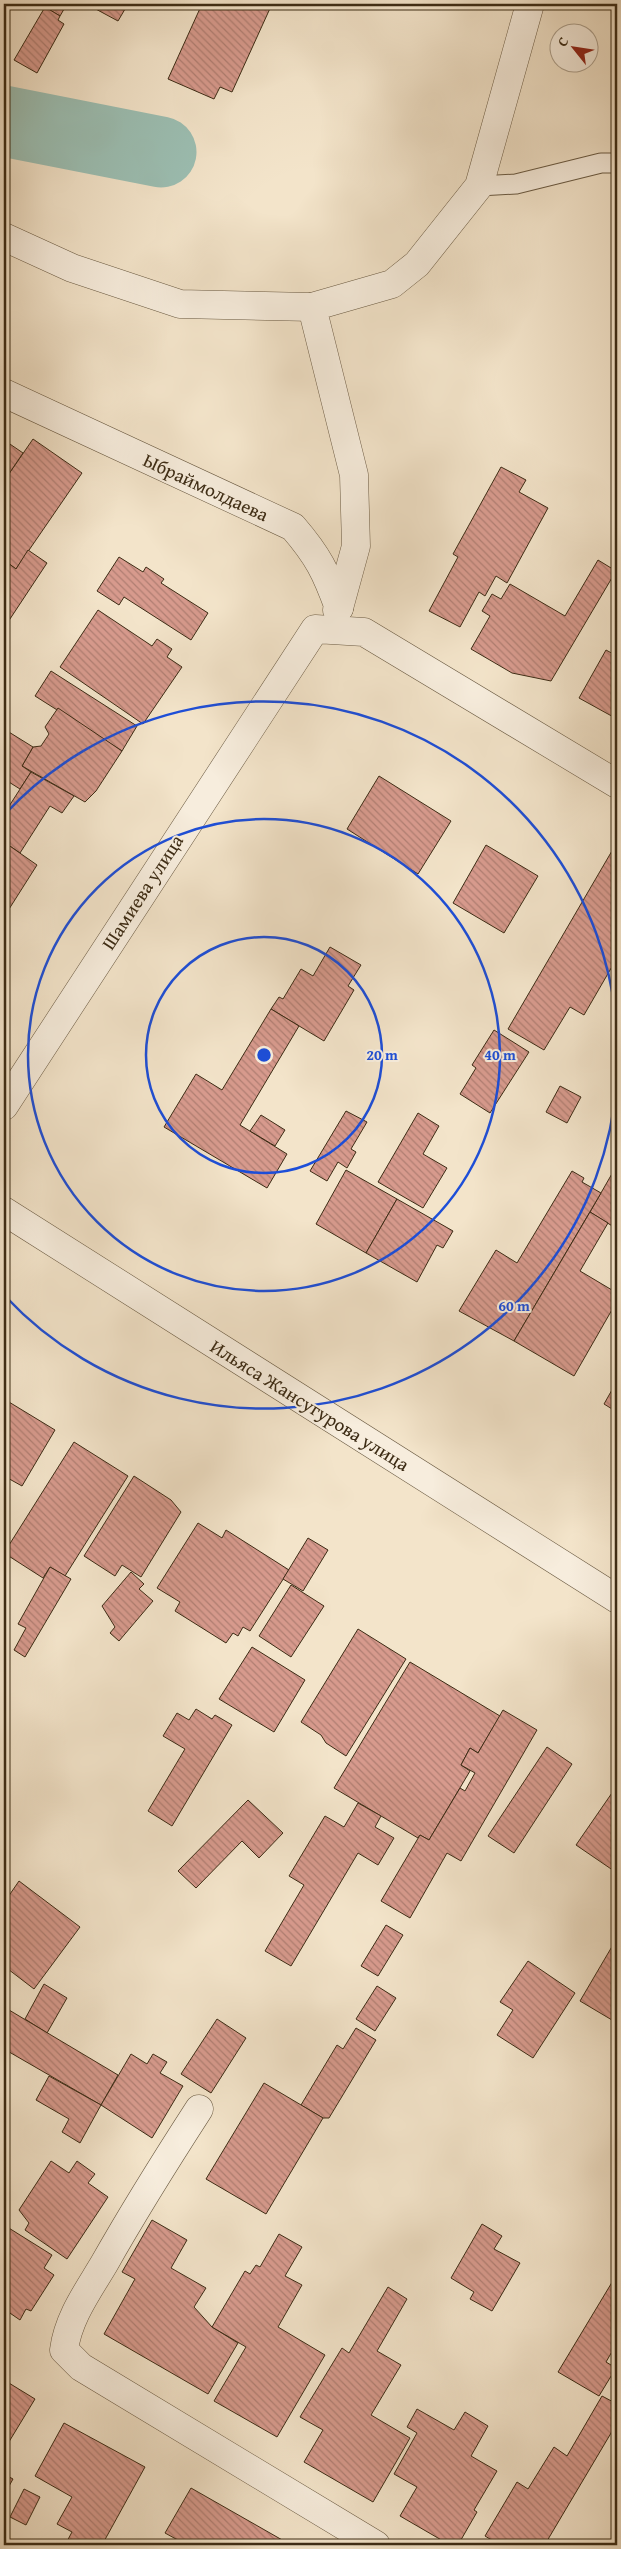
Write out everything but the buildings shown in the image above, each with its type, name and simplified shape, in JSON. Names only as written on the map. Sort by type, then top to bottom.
[{"type":"street","points":[[4,237],[72,268],[180,304],[312,307],[392,284],[417,264],[480,186],[530,4]]},
{"type":"street","points":[[312,307],[354,475],[356,546],[339,608],[315,629]]},
{"type":"street","name":"Ыбраймолдаева","points":[[4,393],[293,527],[314,551],[326,572],[339,608]]},
{"type":"street","points":[[315,629],[364,632],[617,784]]},
{"type":"street","name":"Шамиева улица","points":[[4,1106],[315,629]]},
{"type":"street","name":"Ильяса Жансугурова улица","points":[[4,1211],[617,1599]]},
{"type":"street","points":[[199,2110],[136,2207],[81,2304],[66,2332],[64,2350],[81,2367],[376,2545]]},
{"type":"lane","points":[[480,186],[516,184],[601,163],[617,163]]},
{"type":"waterway","points":[[4,121],[161,152]]}]
